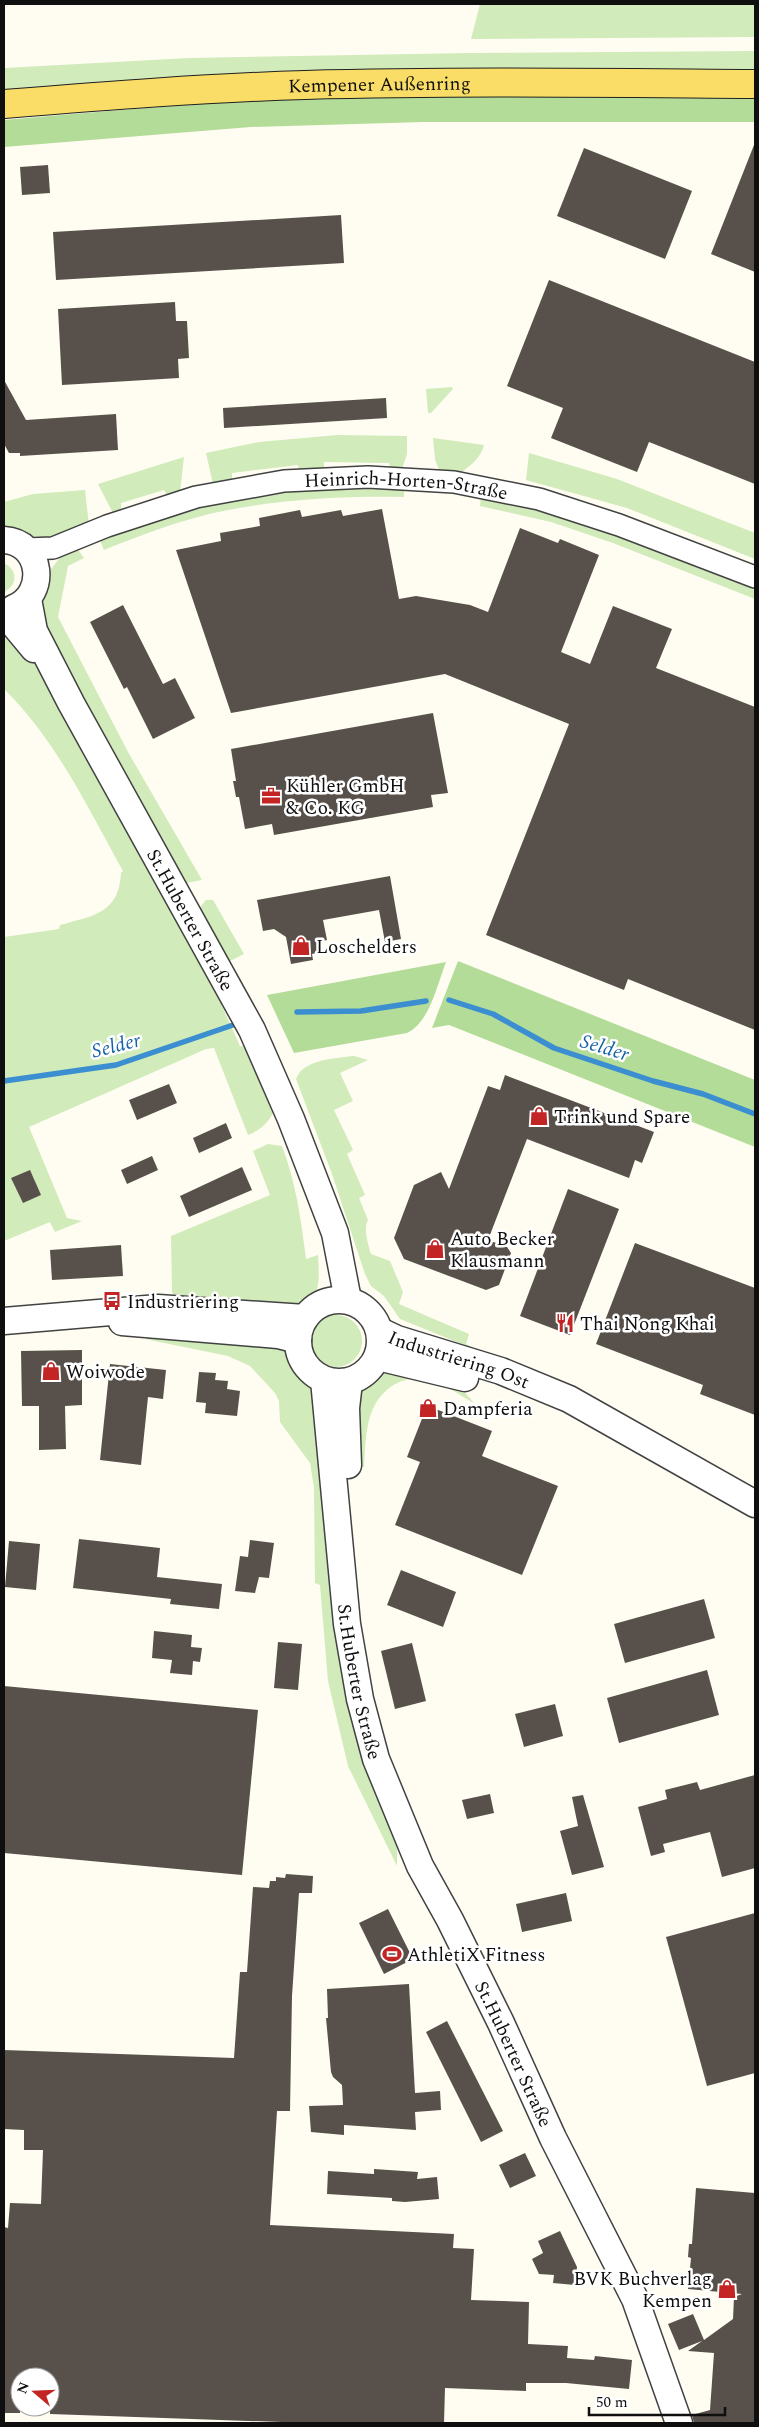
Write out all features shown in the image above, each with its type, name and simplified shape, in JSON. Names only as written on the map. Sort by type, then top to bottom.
[{"type":"main road","name":"Kempener Außenring","points":[[4,104],[132,94],[305,85],[576,82],[755,84]]},
{"type":"street","name":"Heinrich-Horten-Straße","points":[[22,553],[53,548],[107,526],[196,497],[284,481],[375,477],[454,482],[539,499],[619,525],[755,577]]},
{"type":"street","points":[[4,612],[20,606],[28,599],[36,586],[22,553]]},
{"type":"street","name":"St.Huberter Straße","points":[[28,599],[34,631],[71,703],[252,1030],[336,1233],[337,1301]]},
{"type":"street","name":"St.Huberter Straße","points":[[4,612],[30,642],[71,703]]},
{"type":"street","points":[[337,1301],[365,1308],[376,1322],[381,1340],[378,1356],[366,1373],[336,1381],[308,1368],[302,1360],[301,1329],[317,1306],[337,1301]]},
{"type":"street","points":[[4,1321],[158,1308],[301,1329]]},
{"type":"street","name":"Industriering Ost","points":[[380,1331],[397,1339],[534,1383],[569,1399],[618,1428],[709,1476],[755,1504]]},
{"type":"street","name":"Industriering Ost","points":[[378,1356],[480,1382],[585,1421],[618,1428]]},
{"type":"street","name":"St.Huberter Straße","points":[[336,1381],[336,1492],[338,1535],[347,1624],[360,1699],[376,1760],[394,1808],[420,1866],[450,1920],[553,2138],[635,2299],[679,2423]]},
{"type":"green space","points":[[480,4],[755,4],[755,37],[471,39]]},
{"type":"green space","points":[[755,51],[755,73],[4,90],[4,68],[189,58],[470,53]]},
{"type":"green space","points":[[517,93],[755,93],[755,122],[423,122],[251,127],[4,147],[4,120],[176,106],[338,96]]},
{"type":"green space","points":[[452,387],[453,389],[431,413],[428,413],[426,389]]},
{"type":"green space","points":[[337,435],[407,436],[407,454],[402,469],[390,468],[389,463],[324,462],[324,470],[299,472],[298,465],[232,473],[232,480],[213,484],[206,453],[259,442]]},
{"type":"green space","points":[[433,438],[484,445],[477,458],[458,475],[440,473],[435,459]]},
{"type":"green space","points":[[529,453],[617,479],[755,533],[755,559],[627,508],[526,480]]},
{"type":"green space","points":[[184,457],[180,492],[168,497],[164,490],[121,503],[121,512],[114,515],[98,484]]},
{"type":"green space","points":[[404,486],[404,497],[360,497],[294,501],[212,513],[165,527],[104,550],[99,538],[180,510],[282,491]]},
{"type":"green space","points":[[85,490],[89,525],[66,534],[47,537],[28,535],[4,528],[4,502],[33,494]]},
{"type":"green space","points":[[481,495],[542,507],[755,587],[755,599],[613,543],[551,522],[480,506]]},
{"type":"green space","points":[[77,548],[84,558],[68,566],[58,617],[128,752],[202,880],[186,883],[180,881],[51,651],[37,606],[51,569],[62,555]]},
{"type":"green space","points":[[4,563],[12,570],[15,578],[12,586],[4,592]]},
{"type":"green space","points":[[4,627],[28,648],[228,1004],[222,1006],[240,1046],[252,1047],[277,1105],[266,1124],[248,1135],[214,1048],[206,1049],[29,1127],[67,1218],[82,1221],[55,1232],[50,1222],[4,1241],[4,937],[59,929],[60,925],[83,919],[102,911],[115,897],[123,871],[84,799],[55,752],[23,709],[4,689]]},
{"type":"green space","points":[[206,900],[213,900],[244,954],[228,962],[198,910]]},
{"type":"green space","points":[[458,961],[755,1080],[755,1147],[449,1025],[432,1028]]},
{"type":"green space","points":[[446,962],[427,1012],[422,1021],[407,1033],[294,1053],[267,995]]},
{"type":"green space","points":[[354,1056],[368,1060],[340,1073],[353,1101],[334,1110],[353,1150],[347,1154],[365,1195],[359,1198],[368,1220],[366,1232],[371,1254],[390,1261],[403,1292],[399,1304],[469,1334],[466,1344],[479,1351],[400,1319],[384,1296],[371,1286],[365,1274],[332,1174],[296,1079],[300,1072],[313,1063]]},
{"type":"green space","points":[[268,1144],[282,1146],[287,1160],[297,1201],[306,1259],[318,1255],[319,1277],[315,1294],[304,1305],[295,1309],[282,1310],[283,1302],[266,1305],[179,1299],[172,1293],[171,1236],[270,1195],[253,1151]]},
{"type":"green space","points":[[336,1315],[350,1319],[358,1327],[362,1341],[358,1355],[350,1363],[336,1367],[322,1363],[314,1355],[310,1341],[314,1327],[322,1319]]},
{"type":"green space","points":[[161,1333],[264,1340],[285,1350],[302,1373],[315,1384],[397,1837],[397,1866],[348,1766],[328,1681],[320,1585],[315,1583],[314,1487],[310,1463],[280,1422],[279,1401],[275,1393],[250,1366],[228,1356],[145,1339]]},
{"type":"green space","points":[[384,1367],[454,1380],[474,1403],[428,1379],[414,1378],[395,1384],[383,1393],[372,1412],[367,1433],[364,1467],[354,1466],[359,1385]]},
{"type":"building","points":[[755,145],[755,272],[711,254]]},
{"type":"building","points":[[584,148],[692,191],[665,259],[557,216]]},
{"type":"building","points":[[48,165],[50,193],[22,195],[20,167]]},
{"type":"building","points":[[341,215],[344,263],[56,280],[53,232]]},
{"type":"building","points":[[549,280],[755,362],[755,484],[649,442],[637,472],[551,438],[563,408],[507,386]]},
{"type":"building","points":[[175,302],[176,321],[187,321],[189,358],[178,359],[179,378],[62,385],[58,309]]},
{"type":"building","points":[[4,380],[26,420],[116,414],[118,450],[20,456],[20,453],[9,453],[4,444]]},
{"type":"building","points":[[386,398],[387,418],[224,428],[223,408]]},
{"type":"building","points":[[382,509],[399,599],[416,596],[470,605],[488,612],[520,528],[558,543],[560,539],[599,555],[561,652],[590,664],[613,606],[672,629],[656,668],[755,707],[755,1030],[628,979],[624,990],[486,935],[569,724],[445,674],[231,713],[176,550],[221,541],[220,533],[260,526],[259,518],[300,510],[302,517],[341,510],[343,516]]},
{"type":"building","points":[[123,605],[163,684],[175,678],[195,718],[153,739],[127,687],[124,689],[90,622]]},
{"type":"building","points":[[433,713],[448,793],[431,795],[433,807],[274,835],[272,824],[245,829],[239,797],[236,797],[233,781],[236,781],[231,749]]},
{"type":"building","points":[[390,876],[401,939],[385,942],[379,910],[323,920],[327,940],[319,942],[321,952],[312,954],[313,960],[291,964],[286,937],[274,929],[263,931],[257,900]]},
{"type":"building","points":[[505,1075],[654,1132],[642,1163],[635,1160],[629,1178],[527,1139],[488,1240],[507,1247],[511,1253],[499,1285],[486,1290],[404,1259],[394,1238],[414,1185],[441,1172],[449,1189],[488,1086],[500,1090]]},
{"type":"building","points":[[169,1084],[177,1103],[137,1120],[129,1100]]},
{"type":"building","points":[[226,1123],[232,1138],[199,1153],[193,1138]]},
{"type":"building","points":[[152,1156],[158,1170],[127,1184],[121,1170]]},
{"type":"building","points":[[242,1167],[252,1190],[189,1217],[180,1196]]},
{"type":"building","points":[[30,1170],[41,1195],[23,1203],[11,1178]]},
{"type":"building","points":[[568,1189],[619,1209],[570,1335],[520,1316]]},
{"type":"building","points":[[635,1243],[755,1288],[755,1415],[700,1394],[703,1385],[596,1344]]},
{"type":"building","points":[[121,1245],[123,1276],[52,1280],[50,1250]]},
{"type":"building","points":[[82,1350],[82,1405],[65,1406],[66,1449],[39,1450],[39,1406],[22,1406],[21,1351]]},
{"type":"building","points":[[110,1364],[166,1370],[163,1399],[148,1397],[141,1465],[100,1460]]},
{"type":"building","points":[[199,1372],[216,1373],[215,1380],[228,1381],[227,1389],[240,1391],[237,1416],[205,1413],[206,1403],[196,1402]]},
{"type":"building","points":[[433,1408],[492,1431],[482,1456],[558,1486],[522,1575],[395,1525],[420,1462],[407,1457],[425,1411]]},
{"type":"building","points":[[79,1539],[160,1548],[157,1577],[222,1584],[219,1609],[170,1604],[171,1599],[73,1588]]},
{"type":"building","points":[[250,1540],[274,1543],[269,1578],[259,1577],[255,1593],[235,1591],[240,1556],[248,1557]]},
{"type":"building","points":[[9,1541],[40,1544],[36,1590],[5,1587]]},
{"type":"building","points":[[401,1570],[456,1592],[443,1627],[387,1605]]},
{"type":"building","points":[[704,1599],[715,1638],[625,1663],[614,1624]]},
{"type":"building","points":[[154,1631],[192,1635],[191,1647],[202,1648],[200,1662],[193,1661],[192,1675],[170,1673],[172,1660],[152,1658]]},
{"type":"building","points":[[278,1642],[302,1644],[298,1690],[274,1688]]},
{"type":"building","points":[[412,1643],[426,1701],[395,1709],[381,1651]]},
{"type":"building","points":[[707,1670],[719,1715],[619,1743],[607,1698]]},
{"type":"building","points":[[4,1686],[258,1710],[242,1875],[4,1853]]},
{"type":"building","points":[[555,1704],[563,1736],[524,1747],[515,1714]]},
{"type":"building","points":[[755,1775],[755,1868],[722,1877],[710,1832],[663,1844],[665,1852],[651,1856],[638,1807],[667,1799],[665,1790],[697,1782],[700,1790]]},
{"type":"building","points":[[490,1794],[494,1813],[467,1819],[462,1800]]},
{"type":"building","points":[[583,1795],[604,1867],[572,1875],[560,1831],[578,1826],[572,1797]]},
{"type":"building","points":[[286,1874],[313,1876],[312,1893],[299,1893],[292,1996],[290,2111],[277,2111],[270,2225],[454,2234],[453,2248],[474,2249],[471,2300],[529,2302],[528,2344],[568,2346],[567,2358],[594,2360],[595,2356],[632,2360],[629,2389],[566,2383],[526,2383],[526,2391],[445,2388],[444,2423],[310,2423],[60,2414],[60,2367],[10,2367],[10,2413],[4,2413],[4,2227],[8,2228],[10,2203],[41,2204],[43,2150],[24,2150],[24,2130],[4,2129],[4,2050],[234,2058],[240,1972],[247,1972],[253,1887],[269,1888],[270,1881],[276,1881],[276,1877],[285,1878]]},
{"type":"building","points":[[566,1893],[572,1921],[522,1932],[516,1904]]},
{"type":"building","points":[[388,1909],[413,1959],[384,1974],[359,1923]]},
{"type":"building","points":[[755,1913],[755,2073],[707,2086],[666,1937]]},
{"type":"building","points":[[409,1984],[415,2093],[440,2091],[441,2110],[415,2112],[416,2130],[344,2125],[344,2135],[311,2132],[309,2106],[343,2105],[342,2085],[333,2077],[331,2072],[326,2018],[328,2018],[327,1989]]},
{"type":"building","points":[[447,2021],[503,2131],[481,2142],[426,2032]]},
{"type":"building","points":[[525,2153],[536,2176],[510,2188],[499,2165]]},
{"type":"building","points":[[374,2169],[418,2172],[417,2179],[437,2177],[439,2199],[405,2202],[392,2201],[392,2198],[327,2194],[328,2171],[374,2174]]},
{"type":"building","points":[[696,2188],[755,2193],[755,2423],[694,2423],[692,2415],[710,2410],[714,2353],[688,2351],[702,2341],[679,2350],[668,2324],[693,2314],[704,2340],[733,2319],[734,2297],[742,2294],[688,2289],[691,2258],[688,2257],[689,2244],[692,2244]]},
{"type":"building","points":[[560,2231],[577,2267],[575,2285],[553,2283],[554,2275],[539,2274],[532,2259],[543,2253],[538,2241]]},
{"type":"waterway","name":"Selder","points":[[449,1000],[493,1014],[554,1048],[653,1081],[703,1094],[755,1114]]},
{"type":"waterway","name":"Selder","points":[[297,1012],[361,1011],[426,1001]]},
{"type":"waterway","name":"Selder","points":[[4,1081],[116,1065],[233,1025]]},
{"type":"place","name":"Kühler GmbH & Co. KG","points":[[271,796]]},
{"type":"place","name":"Loschelders","points":[[301,946]]},
{"type":"place","name":"Trink und Spare","points":[[539,1116]]},
{"type":"place","name":"Auto Becker Klausmann","points":[[435,1249]]},
{"type":"place","name":"Industriering","points":[[112,1301]]},
{"type":"place","name":"Thai Nong Khai","points":[[565,1323]]},
{"type":"place","name":"Woiwode","points":[[51,1371]]},
{"type":"place","name":"Dampferia","points":[[428,1408]]},
{"type":"place","name":"AthletiX Fitness","points":[[392,1954]]},
{"type":"place","name":"BVK Buchverlag Kempen","points":[[727,2289]]}]
